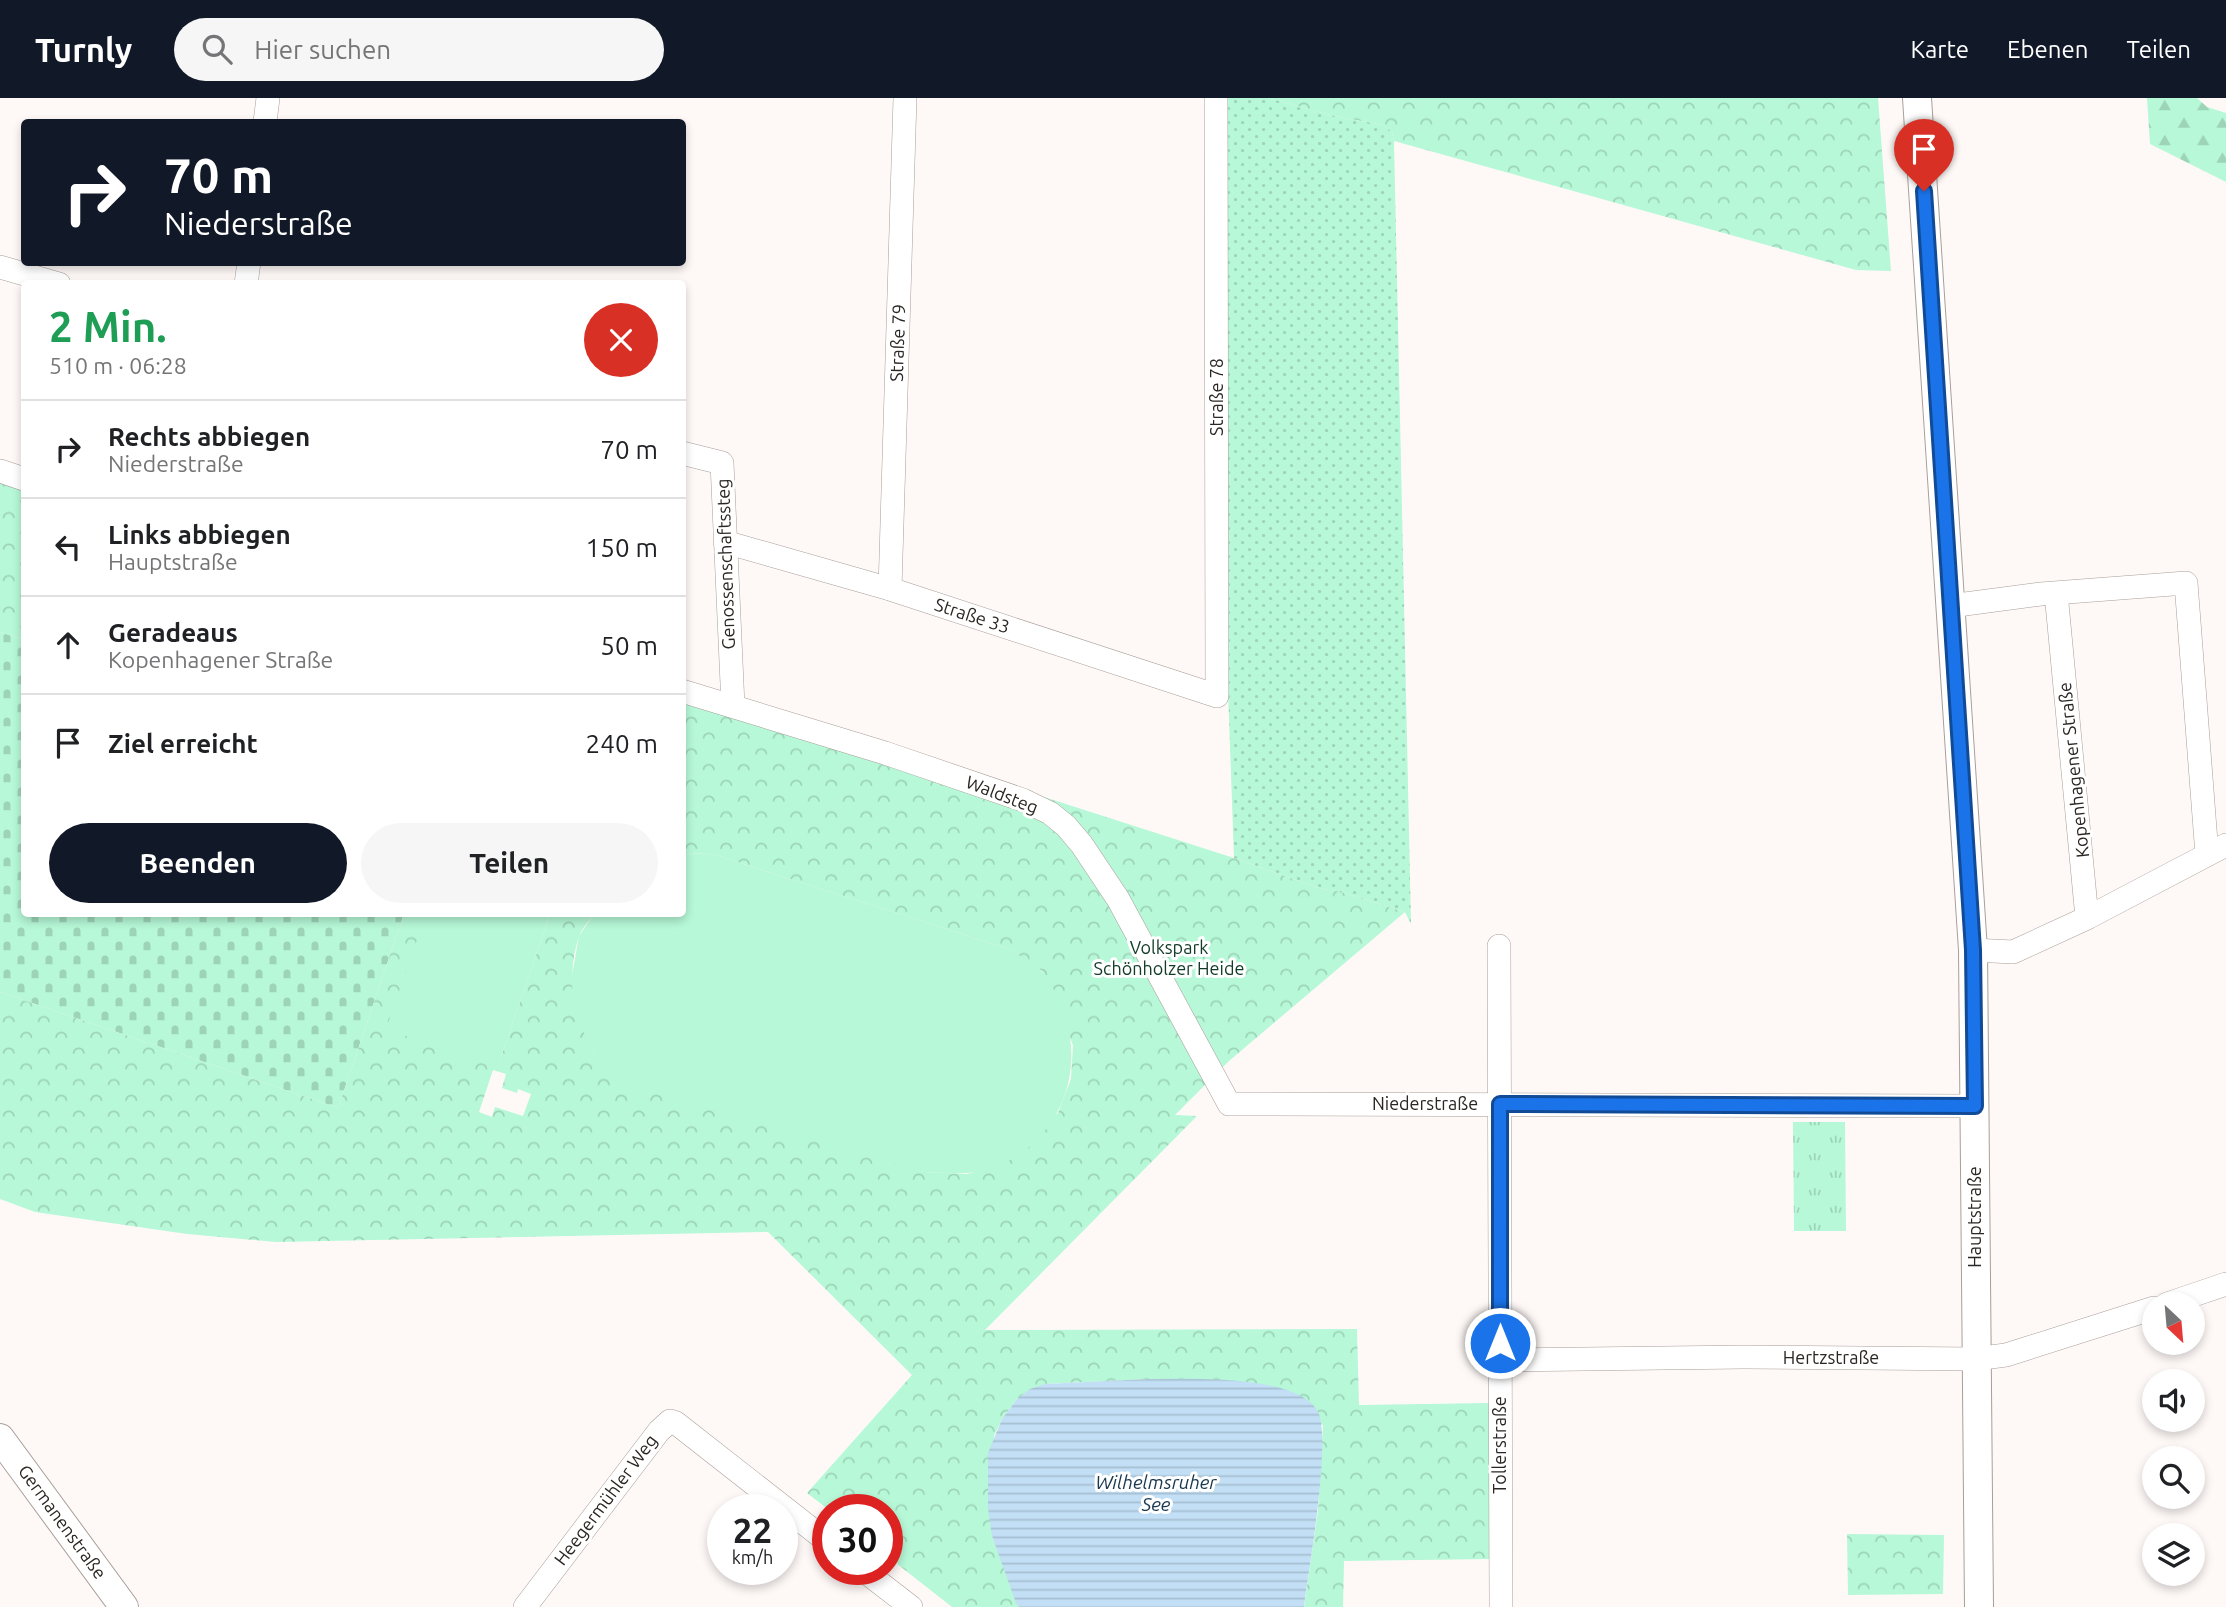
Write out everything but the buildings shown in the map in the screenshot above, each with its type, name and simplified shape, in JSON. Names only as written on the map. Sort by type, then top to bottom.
[{"type":"main road","points":[[1917,98],[1973,950]]},
{"type":"main road","name":"Hauptstraße","points":[[1973,950],[1979,1607]]},
{"type":"main road","name":"Germanenstraße","points":[[0,1437],[117,1604]]},
{"type":"street","points":[[265,119],[268,98]]},
{"type":"street","name":"Straße 79","points":[[890,589],[905,98]]},
{"type":"street","name":"Straße 78","points":[[1216,98],[1217,696]]},
{"type":"street","points":[[0,267],[45,280]]},
{"type":"street","name":"Genossenschaftssteg","points":[[686,454],[722,463],[733,706]]},
{"type":"street","points":[[0,471],[21,478]]},
{"type":"street","name":"Straße 33","points":[[725,542],[890,589],[1217,696]]},
{"type":"street","points":[[1950,606],[2056,593],[2186,583],[2217,850],[2087,918],[2013,952],[1973,950]]},
{"type":"street","name":"Kopenhagener Straße","points":[[2056,593],[2087,918]]},
{"type":"street","name":"Waldsteg","points":[[686,692],[885,753],[1023,800],[1050,813],[1066,826],[1082,845],[1118,899],[1220,1089]]},
{"type":"street","name":"Tollerstraße","points":[[1499,946],[1501,1607]]},
{"type":"street","name":"Niederstraße","points":[[1220,1089],[1229,1104],[1975,1106]]},
{"type":"street","points":[[2202,1292],[2226,1284]]},
{"type":"street","name":"Hertzstraße","points":[[1500,1360],[1732,1357],[1975,1359],[2006,1355],[2142,1312]]},
{"type":"street","name":"Heegermühler Weg","points":[[525,1607],[659,1431],[670,1421],[812,1529]]},
{"type":"street","points":[[882,1585],[911,1607]]},
{"type":"green space","points":[[1225,98],[1268,98],[1334,116],[1383,125],[1392,132],[1411,924],[1405,912],[1322,889],[1234,858],[1225,605],[1228,439]]},
{"type":"green space","points":[[1268,98],[1878,98],[1891,271],[1856,270],[1394,141],[1392,132],[1383,125],[1334,116]]},
{"type":"green space","points":[[2147,98],[2197,98],[2207,107],[2226,113],[2226,182],[2150,144]]},
{"type":"green space","points":[[0,480],[21,487],[21,639],[0,632]]},
{"type":"green space","points":[[0,632],[21,639],[21,917],[403,917],[338,1108],[0,992]]},
{"type":"green space","name":"Volkspark Schönholzer Heide","points":[[686,699],[1007,785],[1322,889],[1405,912],[1229,1061],[1175,1115],[1197,1116],[985,1330],[1357,1329],[1359,1405],[1490,1403],[1491,1559],[1344,1561],[1343,1607],[1304,1607],[1318,1510],[1323,1425],[1148,1379],[1045,1384],[1017,1399],[1002,1419],[994,1436],[992,1536],[1019,1607],[952,1607],[903,1569],[903,1494],[812,1494],[812,1497],[807,1493],[912,1375],[768,1232],[276,1242],[187,1234],[35,1212],[0,1199],[0,992],[338,1108],[403,917],[428,917],[500,1060],[549,917],[592,917],[579,937],[573,983],[578,1012],[595,1055],[924,1172],[967,1174],[997,1166],[1058,1113],[1071,1079],[1073,1045],[1042,971],[1009,949],[709,853],[686,854]],"holes":[[[493,1070],[506,1074],[502,1088],[517,1093],[518,1089],[531,1094],[523,1116],[495,1107],[492,1117],[479,1112]]]},
{"type":"green space","points":[[709,853],[1009,949],[1036,966],[1059,999],[1068,1026],[1071,1054],[1069,1082],[1060,1107],[1045,1131],[1024,1151],[998,1166],[961,1173],[924,1172],[632,1087],[595,1055],[580,1025],[571,981],[579,936],[592,917],[686,917],[686,854]]},
{"type":"green space","points":[[425,917],[549,917],[500,1060],[488,1065],[386,1029]]},
{"type":"green space","points":[[1793,1122],[1845,1122],[1846,1231],[1794,1231]]},
{"type":"green space","points":[[1847,1534],[1944,1535],[1943,1594],[1848,1595]]},
{"type":"water","name":"Wilhelmsruher See","points":[[1213,1379],[1264,1384],[1305,1398],[1317,1410],[1321,1424],[1321,1474],[1304,1607],[1019,1607],[1016,1603],[992,1536],[988,1508],[988,1453],[1002,1419],[1017,1399],[1030,1389],[1045,1384]]},
{"type":"route","points":[[1500,1343],[1500,1104],[1975,1106],[1973,950],[1924,191]]}]
